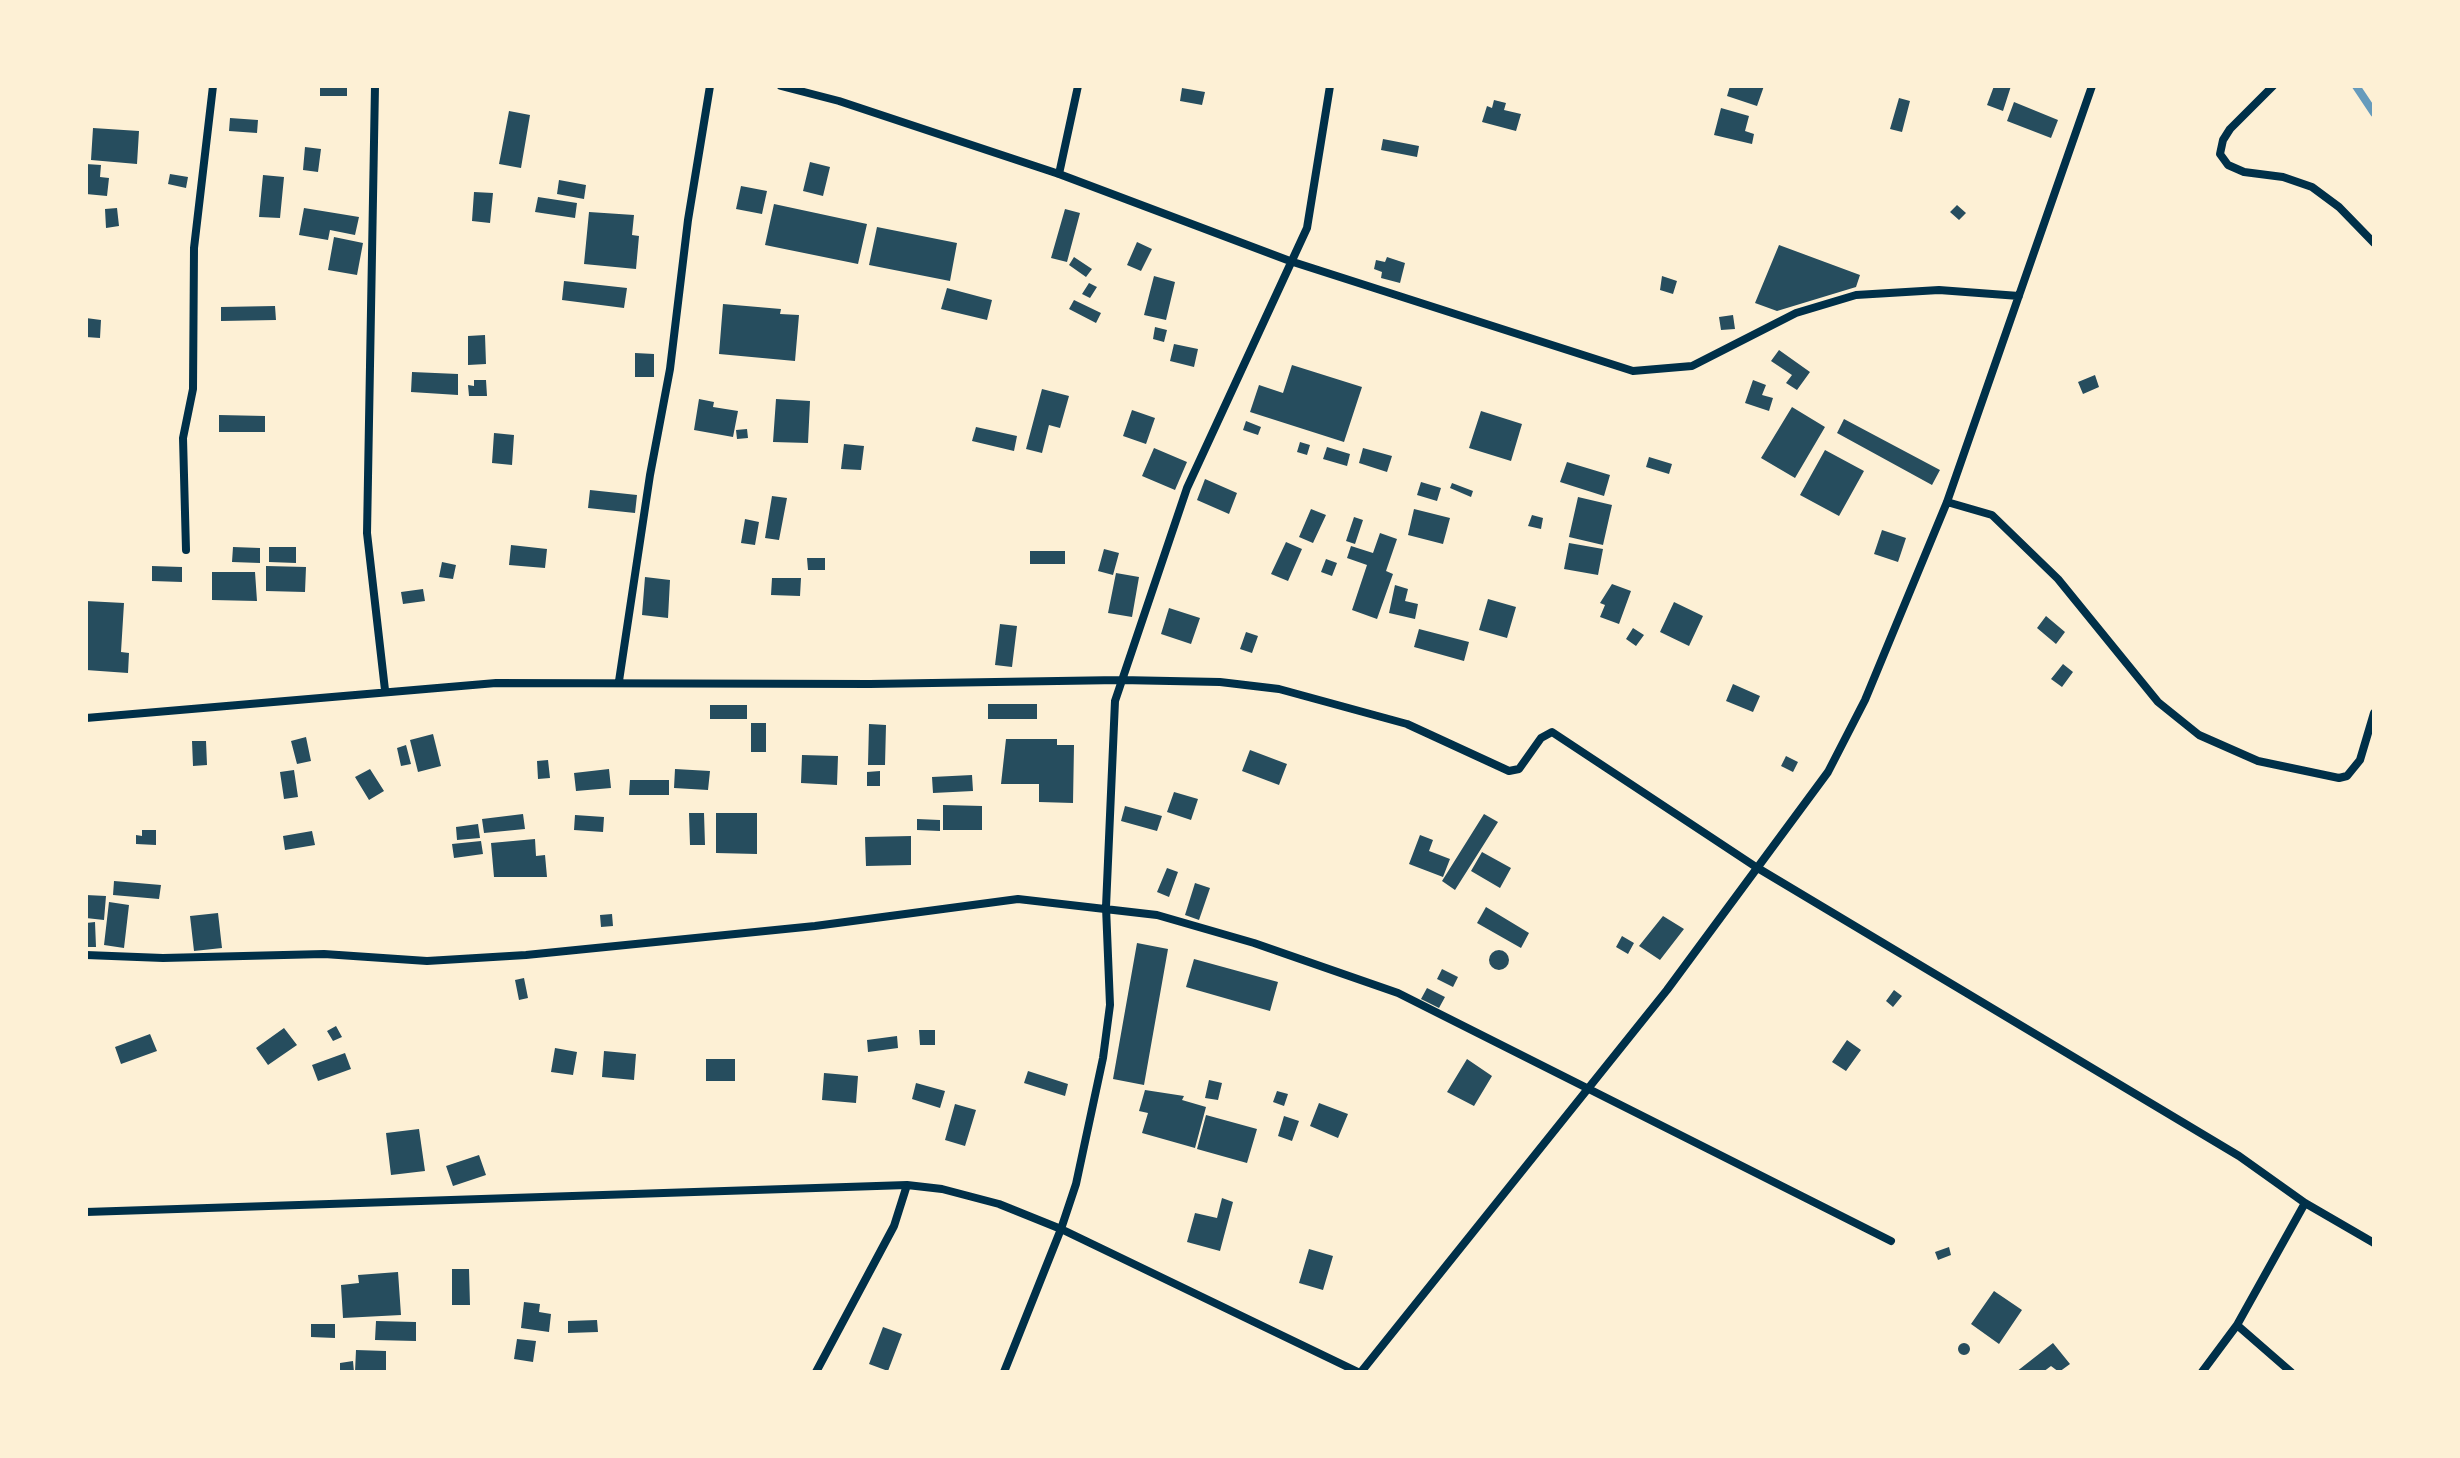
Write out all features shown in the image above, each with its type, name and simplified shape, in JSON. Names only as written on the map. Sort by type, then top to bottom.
[{"type":"street","points":[[186,550],[183,438],[193,389],[194,248],[213,86]]},
{"type":"street","points":[[375,86],[367,533],[385,690]]},
{"type":"street","points":[[619,681],[650,475],[670,369],[688,220],[710,86]]},
{"type":"street","points":[[781,86],[839,101],[1059,174],[1290,261],[1633,371],[1692,366],[1796,313],[1856,295],[1939,290],[2019,296]]},
{"type":"street","points":[[1059,174],[1078,86]]},
{"type":"street","points":[[1004,1372],[1076,1184],[1103,1058],[1110,1005],[1106,907],[1111,724],[1120,680],[1187,488],[1307,228],[1330,86]]},
{"type":"street","points":[[86,1212],[907,1185],[942,1189],[999,1204],[1061,1229],[1360,1372],[1667,990],[1828,772],[1847,738],[1947,502],[2092,86]]},
{"type":"street","points":[[2273,86],[2230,129],[2223,140],[2220,154],[2228,165],[2244,172],[2283,177],[2312,187],[2339,207],[2374,243]]},
{"type":"street","points":[[1947,502],[1992,515],[2058,579],[2158,702],[2199,735],[2258,761],[2339,778],[2347,776],[2360,760],[2374,713]]},
{"type":"street","points":[[86,718],[385,690],[496,683],[870,684],[1120,680],[1220,682],[1279,689],[1407,724],[1509,771],[1519,769],[1541,738],[1552,732],[1756,867],[2239,1156],[2305,1203],[2374,1243]]},
{"type":"street","points":[[86,955],[163,958],[324,954],[427,961],[606,949],[1018,899],[1157,915],[1398,993],[1508,1046],[1586,1091],[1891,1241]]},
{"type":"street","points":[[816,1372],[894,1226],[907,1185]]},
{"type":"street","points":[[2202,1372],[2237,1325],[2305,1203]]},
{"type":"street","points":[[2237,1325],[2291,1372]]},
{"type":"building","points":[[320,86],[347,86],[347,96],[320,96]]},
{"type":"building","points":[[1730,86],[1764,86],[1757,106],[1727,96]]},
{"type":"building","points":[[1994,86],[2011,86],[2003,111],[1987,105]]},
{"type":"building","points":[[1182,88],[1205,92],[1202,105],[1180,101]]},
{"type":"building","points":[[1899,98],[1910,101],[1902,132],[1890,129]]},
{"type":"building","points":[[1494,100],[1506,103],[1504,110],[1521,114],[1516,131],[1482,122],[1487,106],[1492,108]]},
{"type":"building","points":[[2014,102],[2058,120],[2051,138],[2007,121]]},
{"type":"building","points":[[1721,108],[1749,116],[1745,131],[1754,134],[1752,144],[1714,135]]},
{"type":"building","points":[[509,111],[530,115],[521,168],[499,164]]},
{"type":"building","points":[[230,118],[258,120],[257,133],[229,131]]},
{"type":"building","points":[[93,128],[139,131],[137,164],[91,160]]},
{"type":"building","points":[[1383,139],[1419,146],[1417,157],[1381,150]]},
{"type":"building","points":[[305,147],[321,149],[318,172],[303,170]]},
{"type":"building","points":[[810,162],[830,167],[823,196],[803,191]]},
{"type":"building","points":[[86,164],[101,165],[100,177],[109,178],[107,196],[86,194]]},
{"type":"building","points":[[170,174],[188,177],[186,188],[168,184]]},
{"type":"building","points":[[263,175],[284,177],[280,218],[259,217]]},
{"type":"building","points":[[559,180],[586,185],[584,199],[557,194]]},
{"type":"building","points":[[741,186],[767,191],[762,214],[736,209]]},
{"type":"building","points":[[474,192],[493,193],[490,223],[472,221]]},
{"type":"building","points":[[538,197],[577,203],[575,218],[535,212]]},
{"type":"building","points":[[774,204],[867,224],[858,264],[765,245]]},
{"type":"building","points":[[1957,205],[1966,213],[1959,220],[1950,212]]},
{"type":"building","points":[[117,208],[119,226],[106,228],[105,209]]},
{"type":"building","points":[[304,208],[359,217],[355,235],[330,230],[328,240],[299,235]]},
{"type":"building","points":[[1065,209],[1080,213],[1067,262],[1051,258]]},
{"type":"building","points":[[589,212],[634,215],[632,235],[639,236],[636,269],[584,264]]},
{"type":"building","points":[[877,227],[957,243],[950,281],[869,265]]},
{"type":"building","points":[[334,237],[363,243],[357,275],[328,270]]},
{"type":"building","points":[[1137,242],[1152,249],[1141,271],[1127,265]]},
{"type":"building","points":[[1779,245],[1860,275],[1856,287],[1777,311],[1755,303]]},
{"type":"building","points":[[1074,257],[1092,269],[1086,277],[1069,265]]},
{"type":"building","points":[[1387,257],[1405,263],[1400,283],[1381,278],[1382,272],[1374,269],[1376,260],[1385,262]]},
{"type":"building","points":[[1154,276],[1175,282],[1166,320],[1144,315]]},
{"type":"building","points":[[1662,276],[1677,281],[1673,294],[1660,290]]},
{"type":"building","points":[[564,281],[627,288],[624,308],[562,300]]},
{"type":"building","points":[[1089,283],[1097,287],[1090,298],[1082,294]]},
{"type":"building","points":[[947,288],[992,300],[987,320],[941,309]]},
{"type":"building","points":[[1074,300],[1101,313],[1096,323],[1069,309]]},
{"type":"building","points":[[723,304],[781,309],[780,314],[799,315],[795,361],[719,354]]},
{"type":"building","points":[[275,306],[276,320],[221,321],[221,307]]},
{"type":"building","points":[[1733,315],[1735,329],[1721,330],[1719,317]]},
{"type":"building","points":[[86,318],[101,320],[100,338],[86,337]]},
{"type":"building","points":[[1155,327],[1167,330],[1164,342],[1153,339]]},
{"type":"building","points":[[485,335],[486,364],[468,365],[468,336]]},
{"type":"building","points":[[1174,344],[1198,349],[1194,367],[1170,361]]},
{"type":"building","points":[[1779,350],[1810,372],[1797,390],[1786,383],[1792,375],[1771,361]]},
{"type":"building","points":[[635,353],[654,354],[654,377],[635,377]]},
{"type":"building","points":[[1292,365],[1362,387],[1344,442],[1250,412],[1259,385],[1283,393]]},
{"type":"building","points":[[412,372],[458,374],[458,395],[411,392]]},
{"type":"building","points":[[2095,375],[2099,387],[2083,394],[2078,382]]},
{"type":"building","points":[[474,380],[486,380],[487,396],[469,396],[468,385],[474,386]]},
{"type":"building","points":[[1753,380],[1766,385],[1762,395],[1773,398],[1769,411],[1745,403]]},
{"type":"building","points":[[1042,389],[1069,396],[1060,428],[1049,425],[1042,453],[1026,449]]},
{"type":"building","points":[[699,399],[714,402],[713,407],[738,411],[733,437],[694,430]]},
{"type":"building","points":[[776,399],[810,401],[808,443],[773,442]]},
{"type":"building","points":[[1792,407],[1825,427],[1795,478],[1761,458]]},
{"type":"building","points":[[1132,410],[1155,418],[1146,444],[1123,436]]},
{"type":"building","points":[[1481,411],[1522,424],[1511,461],[1469,448]]},
{"type":"building","points":[[219,415],[265,416],[265,432],[219,432]]},
{"type":"building","points":[[1844,419],[1940,470],[1932,485],[1837,433]]},
{"type":"building","points":[[1246,421],[1261,427],[1258,435],[1243,430]]},
{"type":"building","points":[[976,427],[1017,436],[1014,451],[972,441]]},
{"type":"building","points":[[747,429],[748,438],[737,439],[736,430]]},
{"type":"building","points":[[494,433],[514,435],[512,465],[492,463]]},
{"type":"building","points":[[1300,442],[1310,445],[1307,455],[1297,452]]},
{"type":"building","points":[[844,444],[864,446],[861,470],[841,469]]},
{"type":"building","points":[[1327,447],[1350,454],[1347,466],[1323,459]]},
{"type":"building","points":[[1154,448],[1187,462],[1175,490],[1142,476]]},
{"type":"building","points":[[1363,448],[1392,456],[1387,472],[1359,463]]},
{"type":"building","points":[[1825,450],[1864,471],[1839,516],[1800,495]]},
{"type":"building","points":[[1649,457],[1672,464],[1669,474],[1646,467]]},
{"type":"building","points":[[1567,462],[1610,475],[1604,496],[1560,482]]},
{"type":"building","points":[[1205,479],[1237,493],[1229,514],[1197,500]]},
{"type":"building","points":[[1421,482],[1441,488],[1437,501],[1417,495]]},
{"type":"building","points":[[1452,483],[1473,491],[1471,497],[1450,488]]},
{"type":"building","points":[[590,490],[637,495],[635,513],[588,508]]},
{"type":"building","points":[[772,496],[787,498],[779,540],[765,538]]},
{"type":"building","points":[[1578,497],[1612,505],[1603,545],[1569,537]]},
{"type":"building","points":[[1311,509],[1326,515],[1313,543],[1299,537]]},
{"type":"building","points":[[1414,509],[1450,518],[1443,544],[1408,535]]},
{"type":"building","points":[[1532,515],[1543,518],[1541,529],[1528,526]]},
{"type":"building","points":[[1354,517],[1363,520],[1355,544],[1346,541]]},
{"type":"building","points":[[745,519],[759,522],[755,545],[741,543]]},
{"type":"building","points":[[1882,530],[1906,538],[1898,562],[1874,554]]},
{"type":"building","points":[[1380,533],[1397,539],[1386,571],[1393,574],[1377,619],[1352,610],[1367,565],[1347,558],[1351,546],[1373,553]]},
{"type":"building","points":[[1286,542],[1302,549],[1288,581],[1271,574]]},
{"type":"building","points":[[1569,543],[1603,549],[1598,575],[1564,569]]},
{"type":"building","points":[[511,545],[547,549],[545,568],[509,565]]},
{"type":"building","points":[[233,547],[260,548],[260,563],[232,562]]},
{"type":"building","points":[[269,547],[296,547],[296,563],[269,562]]},
{"type":"building","points":[[1104,549],[1119,553],[1113,575],[1098,571]]},
{"type":"building","points":[[1030,551],[1065,551],[1065,564],[1030,564]]},
{"type":"building","points":[[807,558],[825,558],[825,570],[808,570]]},
{"type":"building","points":[[1326,559],[1337,563],[1332,576],[1321,572]]},
{"type":"building","points":[[442,562],[456,565],[453,579],[439,577]]},
{"type":"building","points":[[152,566],[182,567],[182,582],[152,581]]},
{"type":"building","points":[[266,566],[306,567],[305,592],[266,591]]},
{"type":"building","points":[[212,572],[255,572],[257,601],[212,600]]},
{"type":"building","points":[[1116,573],[1139,577],[1132,617],[1108,613]]},
{"type":"building","points":[[645,577],[670,580],[668,618],[642,615]]},
{"type":"building","points":[[772,578],[801,578],[800,596],[771,595]]},
{"type":"building","points":[[1612,584],[1631,591],[1619,624],[1600,617],[1605,605],[1600,603]]},
{"type":"building","points":[[1395,585],[1408,589],[1405,601],[1418,604],[1415,619],[1389,613]]},
{"type":"building","points":[[423,589],[425,601],[403,604],[401,592]]},
{"type":"building","points":[[1488,599],[1516,607],[1507,638],[1479,630]]},
{"type":"building","points":[[86,601],[124,603],[121,652],[129,653],[128,673],[86,670]]},
{"type":"building","points":[[1674,602],[1703,616],[1689,646],[1660,632]]},
{"type":"building","points":[[1169,608],[1200,618],[1191,644],[1161,634]]},
{"type":"building","points":[[2046,616],[2065,632],[2056,644],[2037,628]]},
{"type":"building","points":[[1000,624],[1017,626],[1012,667],[995,665]]},
{"type":"building","points":[[1633,628],[1644,635],[1636,646],[1626,639]]},
{"type":"building","points":[[1419,629],[1469,642],[1464,661],[1414,647]]},
{"type":"building","points":[[1246,632],[1258,636],[1252,653],[1240,649]]},
{"type":"building","points":[[2063,664],[2073,672],[2062,687],[2051,679]]},
{"type":"building","points":[[1733,684],[1760,696],[1753,712],[1726,701]]},
{"type":"building","points":[[988,704],[1037,704],[1037,719],[988,719]]},
{"type":"building","points":[[710,705],[747,705],[747,719],[710,719]]},
{"type":"building","points":[[751,723],[766,723],[766,752],[751,752]]},
{"type":"building","points":[[869,724],[886,725],[885,765],[868,765]]},
{"type":"building","points":[[433,734],[441,766],[418,772],[410,740]]},
{"type":"building","points":[[306,737],[311,761],[297,764],[291,741]]},
{"type":"building","points":[[1006,739],[1057,739],[1057,745],[1074,745],[1073,803],[1039,802],[1039,784],[1001,784]]},
{"type":"building","points":[[192,741],[206,741],[207,765],[193,766]]},
{"type":"building","points":[[406,745],[411,764],[401,766],[397,748]]},
{"type":"building","points":[[1250,750],[1287,764],[1279,785],[1242,771]]},
{"type":"building","points":[[802,755],[838,756],[837,785],[801,783]]},
{"type":"building","points":[[1786,756],[1798,762],[1793,772],[1781,766]]},
{"type":"building","points":[[548,760],[550,778],[538,779],[537,761]]},
{"type":"building","points":[[370,769],[384,791],[369,800],[355,777]]},
{"type":"building","points":[[609,769],[611,788],[576,791],[574,773]]},
{"type":"building","points":[[675,769],[710,771],[708,790],[674,788]]},
{"type":"building","points":[[294,770],[298,797],[284,799],[280,772]]},
{"type":"building","points":[[880,771],[880,786],[867,786],[867,772]]},
{"type":"building","points":[[972,775],[973,791],[933,793],[932,777]]},
{"type":"building","points":[[630,780],[669,780],[669,795],[629,795]]},
{"type":"building","points":[[1174,792],[1198,799],[1191,820],[1167,812]]},
{"type":"building","points":[[943,805],[982,806],[982,830],[943,830]]},
{"type":"building","points":[[1125,806],[1162,816],[1157,831],[1121,821]]},
{"type":"building","points":[[689,813],[704,813],[705,845],[690,845]]},
{"type":"building","points":[[716,813],[757,813],[757,854],[716,853]]},
{"type":"building","points":[[523,814],[525,829],[484,833],[482,819]]},
{"type":"building","points":[[1484,814],[1498,822],[1455,890],[1442,881]]},
{"type":"building","points":[[575,815],[604,817],[603,832],[574,830]]},
{"type":"building","points":[[917,819],[940,820],[940,831],[917,830]]},
{"type":"building","points":[[478,824],[480,838],[457,840],[456,827]]},
{"type":"building","points":[[142,830],[156,830],[156,845],[136,844],[136,835],[142,836]]},
{"type":"building","points":[[312,831],[315,845],[285,850],[283,836]]},
{"type":"building","points":[[1420,835],[1433,840],[1429,851],[1450,859],[1443,877],[1409,864]]},
{"type":"building","points":[[911,836],[911,865],[866,866],[865,837]]},
{"type":"building","points":[[535,839],[536,856],[545,855],[547,877],[494,877],[491,843]]},
{"type":"building","points":[[481,841],[483,854],[454,858],[452,844]]},
{"type":"building","points":[[1482,852],[1511,868],[1500,888],[1471,871]]},
{"type":"building","points":[[1167,868],[1178,872],[1169,897],[1157,892]]},
{"type":"building","points":[[114,881],[161,885],[159,899],[113,895]]},
{"type":"building","points":[[1195,883],[1210,888],[1199,920],[1185,915]]},
{"type":"building","points":[[86,895],[106,896],[104,920],[86,918]]},
{"type":"building","points":[[109,902],[129,905],[124,948],[104,945]]},
{"type":"building","points":[[1486,907],[1529,933],[1521,948],[1477,923]]},
{"type":"building","points":[[218,913],[222,948],[194,951],[190,916]]},
{"type":"building","points":[[612,914],[613,926],[601,927],[600,915]]},
{"type":"building","points":[[1663,916],[1684,929],[1660,960],[1639,946]]},
{"type":"building","points":[[95,922],[96,947],[86,947],[86,923]]},
{"type":"building","points":[[1622,936],[1634,943],[1628,954],[1616,947]]},
{"type":"building","points":[[1137,943],[1168,949],[1144,1085],[1113,1079]]},
{"type":"building","points":[[1499,950],[1506,953],[1509,960],[1506,967],[1499,970],[1492,967],[1489,960],[1492,953]]},
{"type":"building","points":[[1194,959],[1278,982],[1270,1011],[1186,987]]},
{"type":"building","points":[[1442,969],[1458,977],[1453,987],[1437,979]]},
{"type":"building","points":[[524,978],[528,998],[519,1000],[515,980]]},
{"type":"building","points":[[1427,988],[1445,997],[1439,1008],[1421,999]]},
{"type":"building","points":[[1894,990],[1902,996],[1893,1007],[1886,1001]]},
{"type":"building","points":[[336,1026],[342,1037],[333,1041],[327,1031]]},
{"type":"building","points":[[284,1028],[297,1045],[268,1065],[256,1048]]},
{"type":"building","points":[[919,1030],[935,1030],[935,1045],[920,1045]]},
{"type":"building","points":[[150,1034],[157,1051],[121,1064],[115,1047]]},
{"type":"building","points":[[897,1036],[898,1048],[868,1052],[867,1040]]},
{"type":"building","points":[[1847,1040],[1861,1050],[1846,1071],[1832,1062]]},
{"type":"building","points":[[555,1048],[577,1052],[573,1075],[551,1072]]},
{"type":"building","points":[[604,1051],[636,1054],[634,1080],[602,1077]]},
{"type":"building","points":[[345,1053],[351,1069],[318,1081],[312,1065]]},
{"type":"building","points":[[706,1059],[735,1059],[735,1081],[706,1081]]},
{"type":"building","points":[[1467,1059],[1492,1076],[1474,1106],[1447,1092]]},
{"type":"building","points":[[1028,1071],[1068,1084],[1065,1096],[1024,1083]]},
{"type":"building","points":[[824,1073],[858,1076],[856,1103],[822,1100]]},
{"type":"building","points":[[1209,1080],[1222,1083],[1218,1100],[1205,1098]]},
{"type":"building","points":[[916,1083],[945,1091],[940,1108],[912,1099]]},
{"type":"building","points":[[1145,1090],[1184,1096],[1182,1100],[1206,1107],[1195,1148],[1142,1133],[1148,1113],[1139,1111]]},
{"type":"building","points":[[1277,1091],[1288,1094],[1284,1106],[1273,1102]]},
{"type":"building","points":[[1319,1103],[1348,1114],[1338,1138],[1310,1126]]},
{"type":"building","points":[[955,1104],[976,1110],[965,1146],[945,1140]]},
{"type":"building","points":[[1206,1115],[1257,1129],[1247,1163],[1197,1149]]},
{"type":"building","points":[[1284,1116],[1299,1121],[1292,1141],[1278,1136]]},
{"type":"building","points":[[419,1129],[425,1171],[391,1175],[386,1133]]},
{"type":"building","points":[[479,1155],[486,1175],[453,1186],[446,1166]]},
{"type":"building","points":[[1222,1198],[1233,1202],[1220,1251],[1187,1242],[1195,1213],[1217,1218]]},
{"type":"building","points":[[1949,1247],[1951,1255],[1938,1260],[1935,1252]]},
{"type":"building","points":[[1309,1249],[1333,1256],[1323,1290],[1299,1283]]},
{"type":"building","points":[[452,1269],[469,1269],[470,1305],[452,1305]]},
{"type":"building","points":[[398,1272],[401,1315],[343,1318],[341,1285],[359,1283],[358,1275]]},
{"type":"building","points":[[1994,1291],[2022,1310],[1999,1344],[1971,1324]]},
{"type":"building","points":[[524,1302],[540,1304],[539,1312],[551,1314],[549,1332],[521,1328]]},
{"type":"building","points":[[597,1320],[598,1332],[568,1333],[568,1321]]},
{"type":"building","points":[[376,1321],[416,1322],[416,1341],[375,1340]]},
{"type":"building","points":[[311,1324],[335,1324],[335,1338],[311,1337]]},
{"type":"building","points":[[883,1327],[902,1334],[888,1371],[869,1364]]},
{"type":"building","points":[[517,1339],[536,1341],[533,1362],[514,1359]]},
{"type":"building","points":[[1964,1343],[1970,1349],[1964,1355],[1958,1349]]},
{"type":"building","points":[[2053,1343],[2070,1364],[2059,1372],[2051,1366],[2043,1372],[2016,1372]]},
{"type":"building","points":[[356,1350],[386,1351],[386,1372],[355,1372]]},
{"type":"building","points":[[353,1361],[354,1372],[340,1372],[340,1363]]},
{"type":"waterway","points":[[2356,86],[2374,113]]}]
